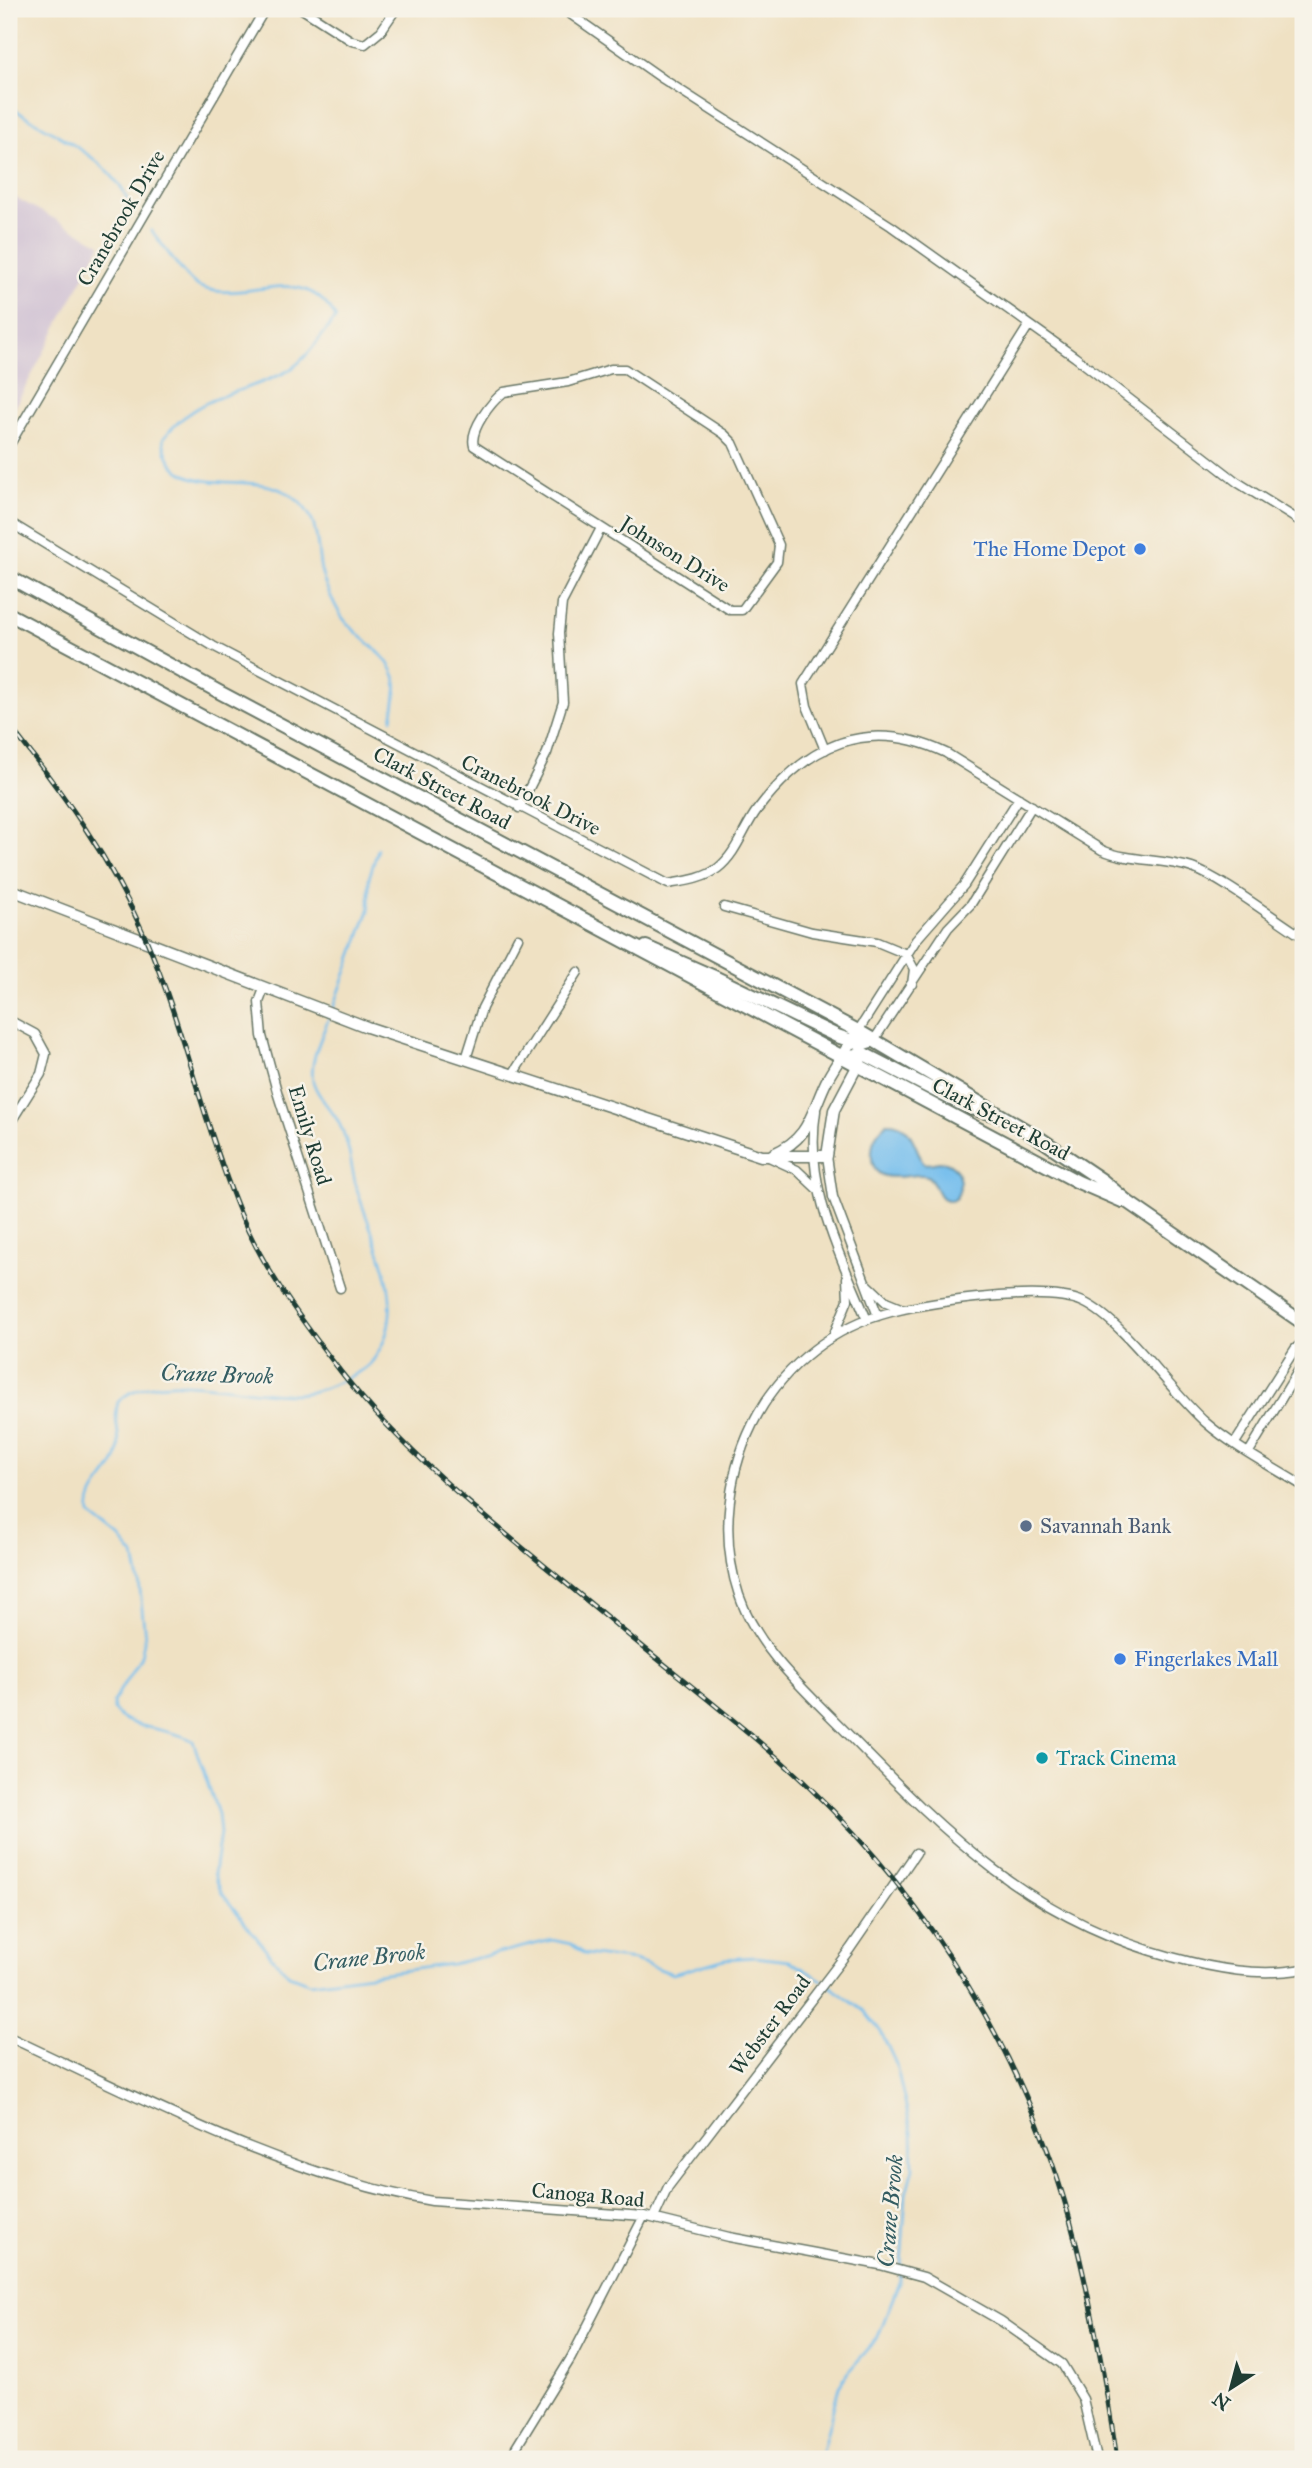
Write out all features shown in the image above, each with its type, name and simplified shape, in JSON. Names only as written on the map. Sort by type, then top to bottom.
[{"type":"main road","name":"Clark Street Road","points":[[9,577],[855,1036],[874,1040],[1006,1118],[1103,1181],[1129,1203],[1303,1323]]},
{"type":"main road","points":[[9,614],[600,930],[855,1036]]},
{"type":"main road","name":"Clark Street Road","points":[[600,930],[842,1057],[861,1059],[1078,1182],[1129,1203]]},
{"type":"main road","points":[[861,1059],[965,1106],[1006,1118]]},
{"type":"street","name":"Cranebrook Drive","points":[[9,446],[265,9]]},
{"type":"street","points":[[302,9],[352,41],[365,44],[381,31],[396,9]]},
{"type":"street","points":[[563,9],[663,79],[891,226],[1075,357],[1237,482],[1303,523]]},
{"type":"street","points":[[825,750],[807,706],[803,684],[1029,326]]},
{"type":"street","name":"Johnson Drive","points":[[611,369],[625,369],[729,438],[778,541],[779,555],[746,607],[737,611],[730,610],[601,528],[474,446],[473,438],[478,426],[504,392],[568,382],[611,369]]},
{"type":"street","name":"Cranebrook Drive","points":[[9,522],[214,646],[668,884],[696,880],[722,865],[754,813],[786,776],[837,743],[878,734],[927,744],[1084,840],[1117,856],[1165,862],[1200,872],[1303,937]]},
{"type":"street","name":"Johnson Drive","points":[[519,808],[552,738],[565,686],[559,634],[562,603],[601,528]]},
{"type":"street","points":[[867,1320],[817,1188],[812,1136],[817,1111],[828,1079],[906,954],[964,885],[1019,798]]},
{"type":"street","points":[[878,1316],[833,1197],[827,1156],[834,1110],[861,1059],[911,988],[948,928],[971,904],[1032,806]]},
{"type":"street","points":[[9,889],[286,998],[382,1032],[766,1156],[797,1170],[817,1188]]},
{"type":"street","points":[[724,907],[812,932],[877,942],[906,954],[914,969],[911,988]]},
{"type":"street","points":[[467,1059],[482,1008],[518,938]]},
{"type":"street","points":[[513,1074],[578,972]]},
{"type":"street","name":"Emily Road","points":[[264,989],[259,1012],[262,1036],[281,1106],[340,1288]]},
{"type":"street","points":[[9,1020],[35,1034],[46,1054],[41,1074],[9,1125]]},
{"type":"street","points":[[766,1156],[792,1144],[817,1111]]},
{"type":"street","points":[[766,1156],[827,1156]]},
{"type":"street","points":[[834,1334],[848,1300],[846,1268]]},
{"type":"street","points":[[862,1279],[886,1302],[903,1309]]},
{"type":"street","points":[[1303,1486],[1202,1420],[1109,1320],[1080,1300],[1056,1294],[1031,1294],[903,1309],[834,1334],[796,1365],[770,1394],[751,1426],[735,1469],[728,1529],[739,1596],[766,1643],[803,1689],[950,1836],[988,1867],[1041,1903],[1104,1934],[1182,1960],[1247,1973],[1303,1969]]},
{"type":"street","points":[[1235,1443],[1295,1349],[1303,1342]]},
{"type":"street","points":[[1249,1452],[1303,1363]]},
{"type":"street","name":"Webster Road","points":[[654,2218],[668,2187],[818,1991],[916,1853]]},
{"type":"street","name":"Canoga Road","points":[[9,2038],[229,2136],[356,2184],[432,2201],[644,2216],[729,2237],[924,2277],[1001,2321],[1062,2364],[1083,2399],[1097,2459]]},
{"type":"street","points":[[509,2459],[571,2358],[644,2216]]},
{"type":"shaded area","points":[[9,194],[101,244],[9,418]]},
{"type":"water","points":[[887,1123],[907,1130],[923,1163],[946,1162],[955,1168],[960,1183],[956,1198],[951,1201],[942,1198],[927,1176],[893,1177],[877,1172],[873,1164],[873,1146],[876,1136]]},
{"type":"waterway","points":[[9,106],[95,160],[122,189],[129,205]]},
{"type":"waterway","points":[[151,230],[181,270],[200,287],[219,291],[291,287],[307,291],[322,300],[336,318],[306,356],[292,368],[267,381],[204,404],[176,424],[163,439],[170,460],[181,472],[197,479],[275,487],[303,506],[315,528],[322,576],[336,606],[348,625],[384,658],[395,676],[392,719]]},
{"type":"waterway","name":"Crane Brook","points":[[333,1009],[369,910],[369,878],[378,849]]},
{"type":"waterway","name":"Crane Brook","points":[[330,1015],[315,1056],[313,1081],[345,1136],[355,1182],[385,1271],[390,1293],[390,1315],[385,1337],[374,1359],[366,1367],[317,1391],[285,1394],[181,1384],[156,1385],[134,1391],[118,1402],[116,1416],[119,1450],[114,1464],[95,1491],[90,1515],[119,1538],[134,1556],[145,1637],[141,1656],[113,1702],[114,1710],[138,1725],[184,1736],[193,1741],[218,1814],[220,1833],[214,1873],[221,1892],[289,1975],[310,1983],[452,1964],[552,1940],[571,1944],[584,1954],[635,1960],[673,1974],[725,1959],[755,1957],[790,1961],[822,1980]]},
{"type":"waterway","name":"Crane Brook","points":[[820,2459],[839,2386],[877,2339],[900,2280],[906,2194],[913,2168],[912,2133],[896,2064],[881,2032],[864,2011],[827,1984]]},
{"type":"railway","points":[[9,725],[85,828],[132,910],[159,971],[223,1168],[245,1223],[282,1290],[341,1372],[402,1441],[436,1473],[506,1534],[738,1724],[809,1787],[895,1881],[968,1986],[1000,2042],[1051,2159],[1085,2279],[1117,2459]]},
{"type":"place","name":"The Home Depot","points":[[1140,549]]},
{"type":"place","name":"Savannah Bank","points":[[1026,1526]]},
{"type":"place","name":"Fingerlakes Mall","points":[[1120,1659]]},
{"type":"place","name":"Track Cinema","points":[[1042,1758]]}]
